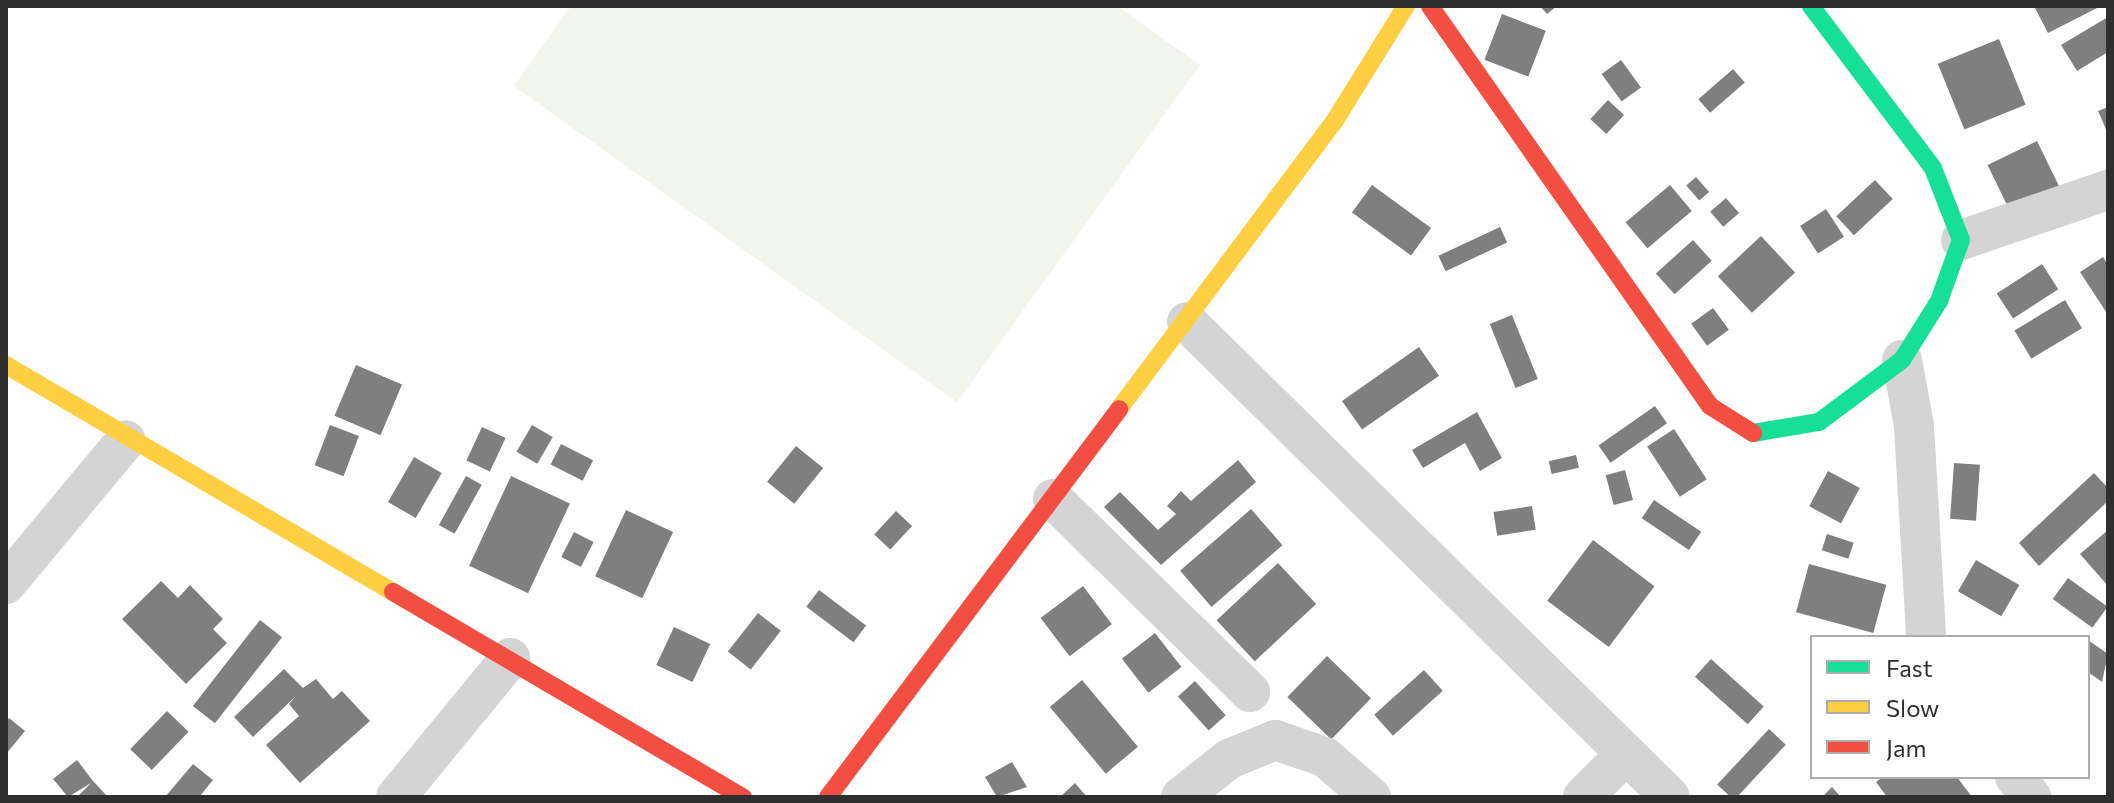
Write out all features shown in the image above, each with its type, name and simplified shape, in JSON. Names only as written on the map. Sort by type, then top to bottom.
[{"type":"street","points":[[828,797],[1334,122],[1406,6]]},
{"type":"street","points":[[1430,6],[1720,417],[1756,435],[1799,430],[1902,360],[1933,312],[1961,240],[1952,203],[1933,168],[1811,6]]},
{"type":"street","points":[[1961,240],[2108,190]]},
{"type":"street","points":[[1187,322],[1670,797]]},
{"type":"street","points":[[1902,360],[1914,426],[1926,635]]},
{"type":"street","points":[[6,365],[126,440],[510,658],[743,797]]},
{"type":"street","points":[[6,584],[126,440]]},
{"type":"street","points":[[1053,499],[1250,692]]},
{"type":"street","points":[[396,797],[510,658]]},
{"type":"street","points":[[1181,797],[1229,759],[1275,740],[1325,757],[1371,797]]},
{"type":"street","points":[[1583,797],[1625,755]]},
{"type":"street","points":[[2017,779],[2031,797]]},
{"type":"shaded area","points":[[571,6],[1117,6],[1200,65],[957,402],[514,86]]},
{"type":"building","points":[[1540,6],[1557,6],[1547,14]]},
{"type":"building","points":[[2034,6],[2101,6],[2048,33]]},
{"type":"building","points":[[1502,14],[1546,31],[1528,77],[1484,60]]},
{"type":"building","points":[[2108,17],[2108,52],[2077,71],[2061,45]]},
{"type":"building","points":[[1999,39],[2026,105],[1964,130],[1938,64]]},
{"type":"building","points":[[1621,60],[1641,88],[1622,102],[1602,74]]},
{"type":"building","points":[[1733,69],[1745,83],[1710,113],[1698,99]]},
{"type":"building","points":[[1608,100],[1624,115],[1606,134],[1590,119]]},
{"type":"building","points":[[2108,107],[2108,134],[2098,111]]},
{"type":"building","points":[[2037,141],[2059,187],[2010,211],[1988,165]]},
{"type":"building","points":[[1696,177],[1709,192],[1699,201],[1686,186]]},
{"type":"building","points":[[1875,180],[1893,199],[1854,235],[1836,216]]},
{"type":"building","points":[[1372,185],[1431,228],[1411,255],[1352,213]]},
{"type":"building","points":[[1670,185],[1692,211],[1647,248],[1626,222]]},
{"type":"building","points":[[1726,198],[1739,213],[1723,227],[1710,212]]},
{"type":"building","points":[[1826,209],[1844,237],[1818,254],[1800,226]]},
{"type":"building","points":[[1500,227],[1507,242],[1446,271],[1438,256]]},
{"type":"building","points":[[1761,236],[1795,273],[1752,313],[1718,276]]},
{"type":"building","points":[[1693,240],[1712,261],[1675,294],[1656,273]]},
{"type":"building","points":[[2103,257],[2108,265],[2108,315],[2080,272]]},
{"type":"building","points":[[2042,264],[2058,289],[2013,319],[1997,293]]},
{"type":"building","points":[[2065,300],[2082,328],[2031,359],[2014,330]]},
{"type":"building","points":[[1713,308],[1729,330],[1707,346],[1691,324]]},
{"type":"building","points":[[1512,315],[1538,379],[1516,388],[1490,324]]},
{"type":"building","points":[[1419,347],[1439,376],[1362,430],[1342,401]]},
{"type":"building","points":[[356,365],[402,385],[381,435],[335,416]]},
{"type":"building","points":[[1655,406],[1667,423],[1611,463],[1598,446]]},
{"type":"building","points":[[1477,412],[1502,458],[1480,471],[1465,443],[1423,468],[1412,450]]},
{"type":"building","points":[[330,425],[359,436],[344,476],[315,465]]},
{"type":"building","points":[[532,425],[553,437],[537,464],[516,452]]},
{"type":"building","points":[[482,427],[506,438],[490,472],[466,461]]},
{"type":"building","points":[[1674,429],[1707,479],[1680,497],[1647,446]]},
{"type":"building","points":[[561,444],[593,460],[583,481],[551,464]]},
{"type":"building","points":[[796,446],[823,468],[794,504],[767,482]]},
{"type":"building","points":[[1576,455],[1579,468],[1552,474],[1549,461]]},
{"type":"building","points":[[414,457],[442,473],[416,518],[388,502]]},
{"type":"building","points":[[1238,460],[1256,482],[1161,565],[1104,507],[1120,492],[1158,530],[1176,514],[1167,506],[1181,491],[1191,501]]},
{"type":"building","points":[[1954,463],[1980,465],[1976,521],[1950,519]]},
{"type":"building","points":[[1625,470],[1633,500],[1614,505],[1606,475]]},
{"type":"building","points":[[1828,471],[1860,488],[1841,523],[1809,506]]},
{"type":"building","points":[[2094,473],[2108,488],[2108,501],[2039,566],[2019,543]]},
{"type":"building","points":[[466,476],[482,485],[455,534],[439,525]]},
{"type":"building","points":[[511,476],[570,503],[528,593],[469,566]]},
{"type":"building","points":[[1654,500],[1701,532],[1689,550],[1642,518]]},
{"type":"building","points":[[1532,506],[1536,530],[1497,536],[1493,512]]},
{"type":"building","points":[[1251,509],[1282,545],[1212,607],[1180,571]]},
{"type":"building","points":[[626,510],[673,532],[642,598],[595,576]]},
{"type":"building","points":[[896,511],[912,526],[890,549],[874,534]]},
{"type":"building","points":[[2108,530],[2108,586],[2080,554]]},
{"type":"building","points":[[574,532],[594,542],[581,567],[561,557]]},
{"type":"building","points":[[1827,534],[1854,543],[1848,559],[1822,550]]},
{"type":"building","points":[[1593,540],[1654,586],[1609,647],[1547,601]]},
{"type":"building","points":[[1976,560],[2019,585],[2001,616],[1958,591]]},
{"type":"building","points":[[1278,563],[1316,604],[1255,661],[1217,620]]},
{"type":"building","points":[[1809,564],[1886,585],[1873,633],[1796,612]]},
{"type":"building","points":[[2068,578],[2108,607],[2092,628],[2053,599]]},
{"type":"building","points":[[161,581],[178,598],[190,585],[223,619],[213,629],[227,643],[186,684],[122,619]]},
{"type":"building","points":[[1083,586],[1112,624],[1070,656],[1041,618]]},
{"type":"building","points":[[819,590],[866,626],[853,642],[806,607]]},
{"type":"building","points":[[758,613],[781,631],[751,669],[728,652]]},
{"type":"building","points":[[260,620],[282,637],[215,723],[193,706]]},
{"type":"building","points":[[674,627],[710,644],[693,682],[656,665]]},
{"type":"building","points":[[1155,633],[1181,667],[1148,693],[1122,659]]},
{"type":"building","points":[[2090,641],[2108,654],[2102,682],[2090,673]]},
{"type":"building","points":[[1327,656],[1371,698],[1331,739],[1287,697]]},
{"type":"building","points":[[1711,659],[1764,707],[1748,724],[1695,677]]},
{"type":"building","points":[[284,669],[303,688],[316,679],[333,699],[342,691],[370,721],[300,783],[266,745],[299,716],[289,704],[296,696],[253,737],[234,717]]},
{"type":"building","points":[[1424,670],[1443,691],[1393,736],[1374,715]]},
{"type":"building","points":[[1082,680],[1138,747],[1106,774],[1050,707]]},
{"type":"building","points":[[1195,681],[1226,715],[1209,731],[1178,696]]},
{"type":"building","points":[[167,711],[189,732],[152,770],[130,749]]},
{"type":"building","points":[[9,718],[25,731],[6,754],[6,722]]},
{"type":"building","points":[[1769,729],[1786,745],[1737,797],[1730,797],[1717,785]]},
{"type":"building","points":[[77,760],[108,797],[77,797],[91,783],[68,797],[53,779]]},
{"type":"building","points":[[1012,762],[1027,787],[997,797],[985,777]]},
{"type":"building","points":[[193,764],[213,780],[199,797],[165,797]]},
{"type":"building","points":[[1880,779],[1958,779],[1972,797],[1887,797],[1876,782]]},
{"type":"building","points":[[1075,783],[1087,797],[1060,797]]},
{"type":"building","points":[[1832,787],[1841,797],[1822,797]]},
{"type":"traffic: fast","points":[[1753,433],[1819,422],[1902,360],[1939,301],[1961,240],[1933,168],[1811,6]]},
{"type":"traffic: slow","points":[[1119,409],[1334,122],[1406,6]]},
{"type":"traffic: slow","points":[[6,365],[393,592]]},
{"type":"traffic: jam","points":[[1430,6],[1710,406],[1753,433]]},
{"type":"traffic: jam","points":[[828,797],[1119,409]]},
{"type":"traffic: jam","points":[[393,592],[743,797]]}]
